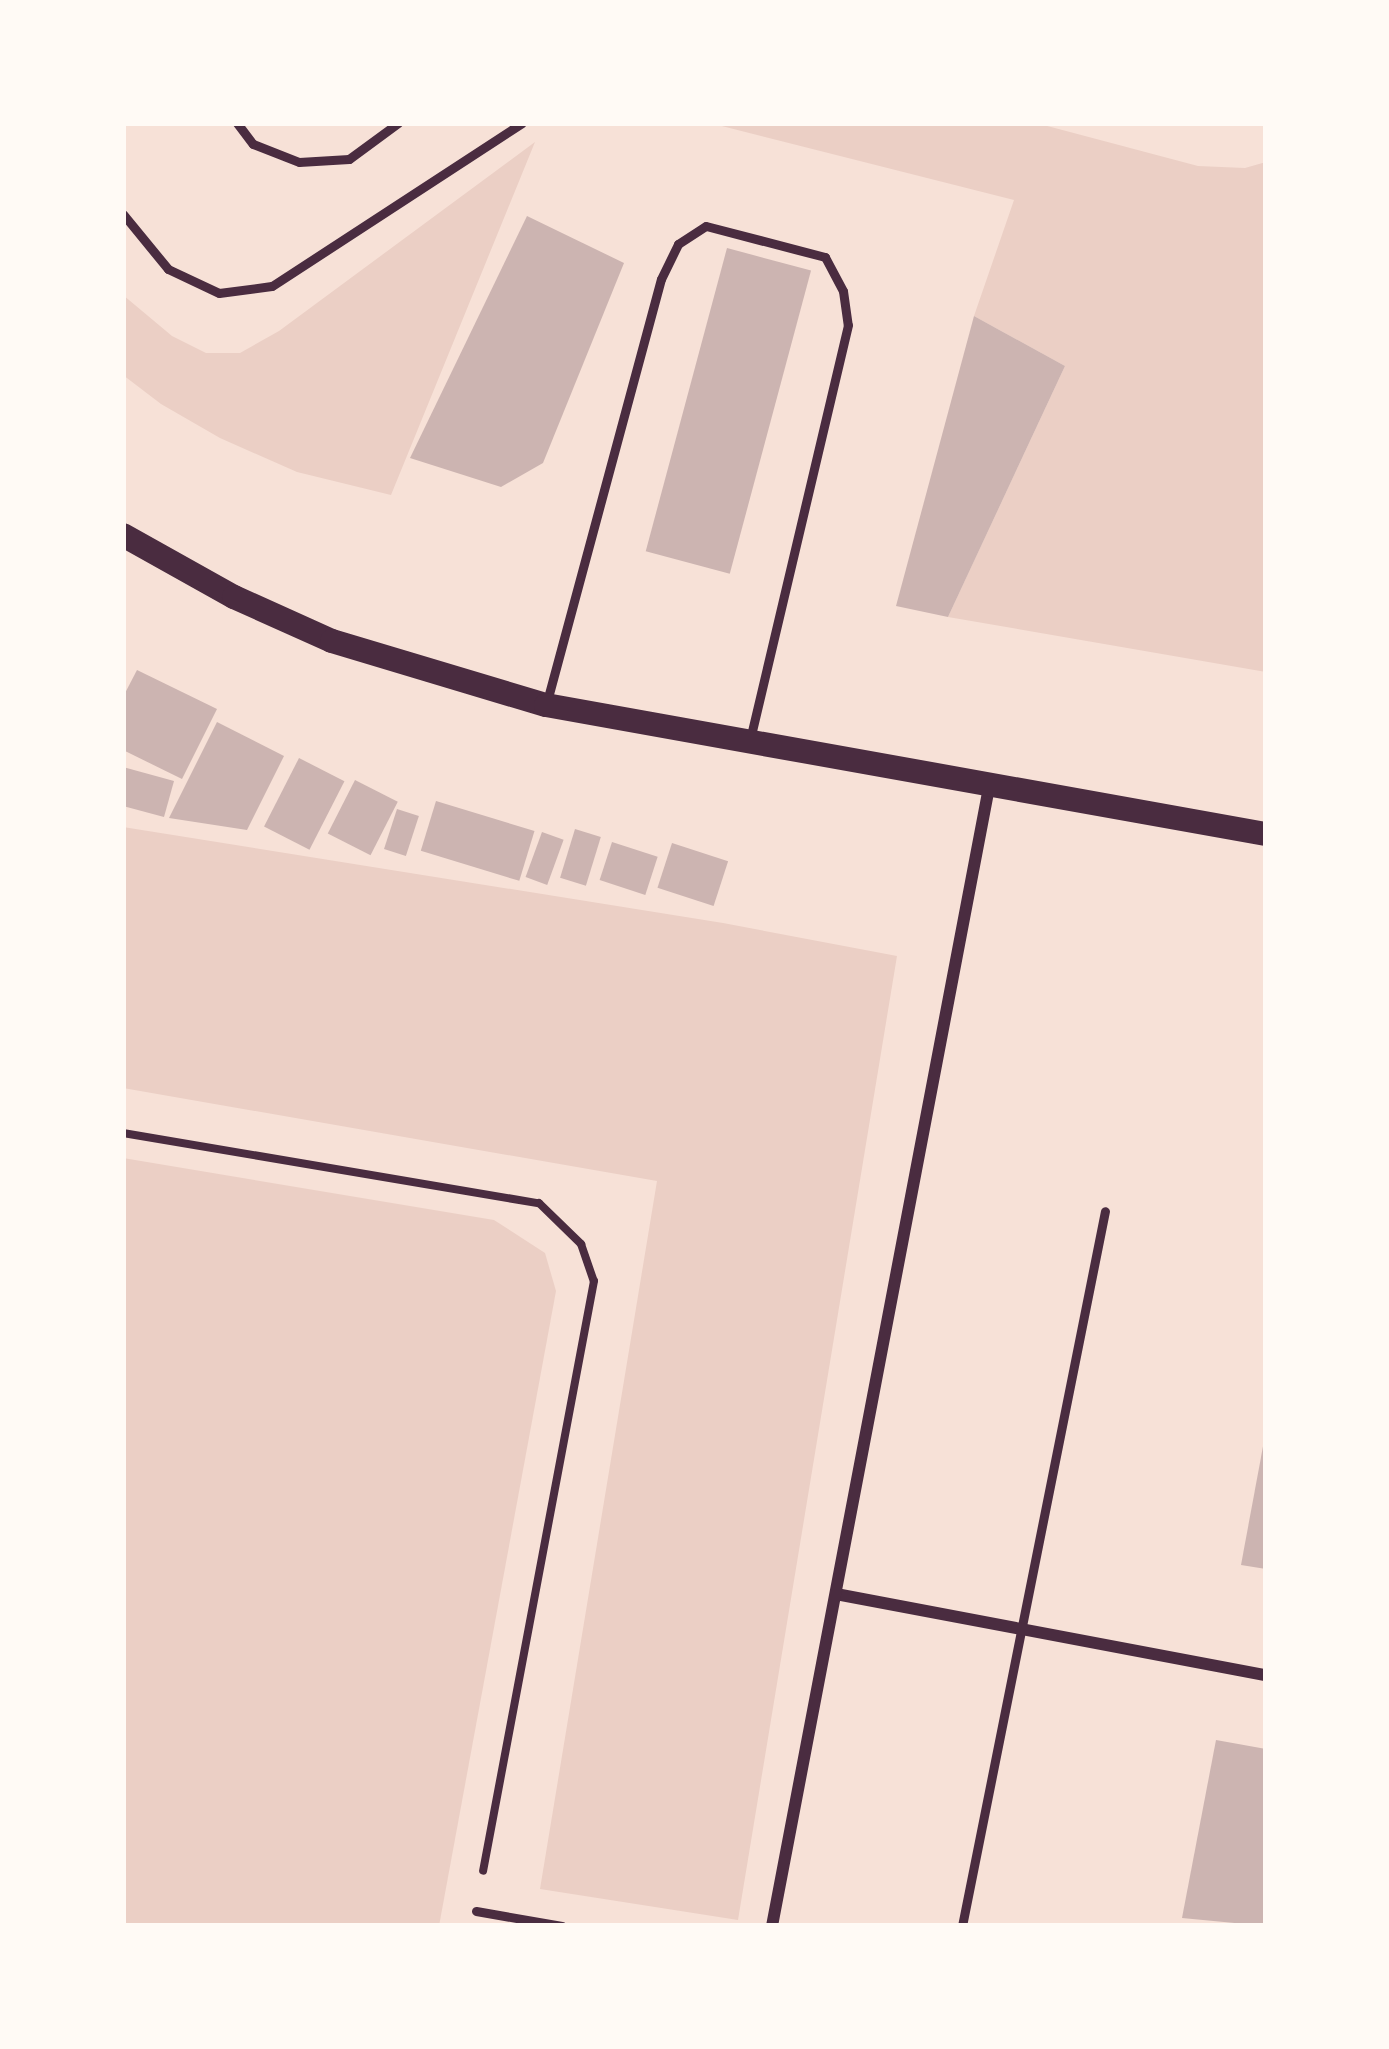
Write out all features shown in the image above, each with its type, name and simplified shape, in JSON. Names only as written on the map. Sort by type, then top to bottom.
[{"type":"main road","points":[[123,535],[233,597],[332,641],[546,705],[748,745],[1266,834]]},
{"type":"street","points":[[772,1926],[988,788]]},
{"type":"street","points":[[836,1594],[1266,1675]]},
{"type":"lane","points":[[237,123],[253,144],[298,162],[349,159],[398,123]]},
{"type":"lane","points":[[123,214],[168,269],[219,293],[272,286],[522,123]]},
{"type":"lane","points":[[546,705],[662,279],[678,244],[706,226],[825,257],[843,291],[848,325],[748,745]]},
{"type":"lane","points":[[962,1926],[1106,1211]]},
{"type":"lane","points":[[476,1911],[562,1926]]},
{"type":"path","points":[[123,1133],[539,1203],[581,1244],[594,1282],[476,1911]]},
{"type":"shaded area","points":[[710,123],[1036,123],[1198,166],[1245,168],[1266,162],[1266,672],[948,617],[1065,366],[974,316],[1014,200]]},
{"type":"shaded area","points":[[535,142],[391,495],[297,472],[220,438],[161,404],[123,375],[123,295],[172,336],[206,353],[240,353],[279,331]]},
{"type":"shaded area","points":[[123,827],[723,923],[897,956],[738,1920],[540,1889],[657,1181],[123,1088]]},
{"type":"shaded area","points":[[123,1158],[494,1220],[545,1253],[556,1291],[439,1926],[123,1926]]},
{"type":"building","points":[[527,216],[624,263],[543,463],[501,487],[410,458]]},
{"type":"building","points":[[727,248],[811,271],[730,574],[646,551]]},
{"type":"building","points":[[974,316],[1065,366],[948,617],[896,606]]},
{"type":"building","points":[[137,670],[217,709],[182,779],[123,750],[123,697]]},
{"type":"building","points":[[217,722],[284,756],[247,830],[169,818]]},
{"type":"building","points":[[299,758],[344,781],[309,850],[264,827]]},
{"type":"building","points":[[123,767],[174,781],[164,817],[123,806]]},
{"type":"building","points":[[355,780],[398,802],[371,855],[328,833]]},
{"type":"building","points":[[436,801],[534,831],[519,881],[421,851]]},
{"type":"building","points":[[397,809],[419,816],[406,856],[384,849]]},
{"type":"building","points":[[575,829],[601,837],[586,886],[560,878]]},
{"type":"building","points":[[542,832],[564,840],[547,885],[526,877]]},
{"type":"building","points":[[612,842],[658,857],[645,895],[600,880]]},
{"type":"building","points":[[672,843],[728,861],[714,906],[657,888]]},
{"type":"building","points":[[1266,1442],[1266,1569],[1241,1565]]},
{"type":"building","points":[[1216,1740],[1266,1749],[1266,1926],[1182,1918]]}]
